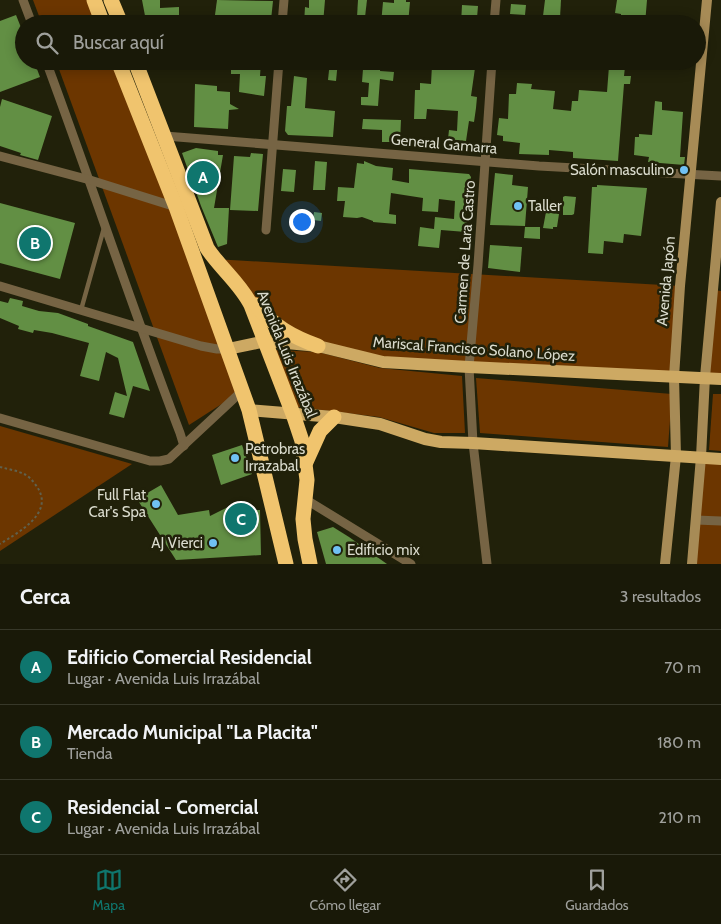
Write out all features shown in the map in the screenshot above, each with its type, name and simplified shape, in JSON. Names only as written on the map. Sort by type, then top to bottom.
[{"type":"highway","points":[[94,0],[100,15]]},
{"type":"highway","points":[[111,0],[117,15]]},
{"type":"highway","points":[[122,70],[176,208],[249,410],[286,564]]},
{"type":"highway","name":"Avenida Luis Irrazábal","points":[[139,70],[207,248],[222,269],[244,291],[266,341],[293,414],[302,441],[306,463],[307,480],[302,519],[304,539],[310,564]]},
{"type":"highway","points":[[244,291],[269,320],[300,340],[318,346]]},
{"type":"highway","points":[[306,463],[320,431],[334,417]]},
{"type":"main road","name":"Avenida Japón","points":[[706,15],[707,0]]},
{"type":"main road","name":"Avenida Japón","points":[[665,564],[676,456],[674,377],[700,70]]},
{"type":"main road","points":[[692,564],[701,457],[705,377],[721,202]]},
{"type":"main road","name":"Mariscal Francisco Solano López","points":[[228,349],[266,341],[318,346],[383,362],[469,368],[721,379]]},
{"type":"main road","points":[[249,410],[334,417],[380,424],[425,439],[441,442],[721,459]]},
{"type":"street","points":[[23,0],[29,15]]},
{"type":"street","points":[[283,15],[284,0]]},
{"type":"street","points":[[495,15],[496,0]]},
{"type":"street","points":[[49,70],[105,222],[140,328],[184,446]]},
{"type":"street","points":[[266,230],[278,70]]},
{"type":"street","name":"Carmen de Lara Castro","points":[[487,564],[473,443],[469,368],[491,70]]},
{"type":"street","name":"General Gamarra","points":[[165,136],[721,176]]},
{"type":"street","points":[[0,156],[90,180],[176,208]]},
{"type":"street","points":[[0,286],[209,348],[228,349]]},
{"type":"street","points":[[0,418],[150,461],[160,462],[169,459],[242,391]]},
{"type":"street","points":[[305,499],[411,564]]},
{"type":"street","points":[[696,520],[721,521]]},
{"type":"lane","points":[[80,310],[105,222]]},
{"type":"path","points":[[0,467],[26,476],[37,486],[41,493],[42,502],[38,513],[28,525],[0,544]]},
{"type":"shaded area","points":[[33,0],[87,0],[93,15],[39,15]]},
{"type":"shaded area","points":[[59,70],[116,70],[242,391],[189,425]]},
{"type":"shaded area","points":[[214,259],[680,286],[674,377],[383,362],[300,340]]},
{"type":"shaded area","points":[[714,290],[721,291],[721,379],[705,377]]},
{"type":"shaded area","points":[[276,350],[318,352],[380,368],[462,376],[465,433],[434,433],[379,417],[297,407]]},
{"type":"shaded area","points":[[476,378],[672,394],[668,447],[480,433]]},
{"type":"shaded area","points":[[713,394],[721,394],[721,451],[709,450]]},
{"type":"shaded area","points":[[0,426],[132,464],[0,551]]},
{"type":"shaded area","points":[[701,457],[721,459],[721,564],[692,564]]},
{"type":"building","points":[[142,0],[160,0],[160,8],[179,7],[179,15],[145,15]]},
{"type":"building","points":[[217,0],[273,1],[272,15],[215,15]]},
{"type":"building","points":[[309,0],[325,0],[324,15],[305,15],[305,7],[309,8]]},
{"type":"building","points":[[358,0],[367,0],[365,15],[357,15]]},
{"type":"building","points":[[394,0],[410,2],[409,15],[382,15],[383,2],[394,3]]},
{"type":"building","points":[[545,0],[561,0],[560,15],[543,15]]},
{"type":"building","points":[[617,0],[647,0],[646,15],[621,15],[615,13]]},
{"type":"building","points":[[511,4],[526,5],[525,15],[510,14]]},
{"type":"building","points":[[462,5],[478,6],[477,15],[461,15]]},
{"type":"building","points":[[15,15],[15,70],[37,70],[40,77],[0,92],[0,21]]},
{"type":"building","points":[[231,70],[260,70],[260,76],[266,76],[264,96],[239,92],[240,74],[231,74]]},
{"type":"building","points":[[329,70],[337,70],[336,81],[328,80]]},
{"type":"building","points":[[363,70],[394,72],[393,81],[380,79],[378,106],[361,105],[361,97],[368,97],[369,83],[362,82]]},
{"type":"building","points":[[432,70],[475,70],[471,96],[477,97],[476,108],[474,122],[469,121],[466,141],[448,139],[449,130],[457,131],[458,111],[427,109],[426,119],[414,119],[415,90],[420,90],[420,83],[431,84]]},
{"type":"building","points":[[609,70],[625,70],[624,76],[631,76],[630,84],[624,84],[618,161],[573,158],[573,152],[549,150],[549,155],[519,154],[520,143],[503,141],[503,136],[497,135],[499,118],[508,119],[509,94],[516,94],[517,83],[532,84],[531,89],[555,91],[553,109],[571,111],[572,101],[578,101],[579,90],[607,92]]},
{"type":"building","points":[[294,76],[307,78],[305,108],[335,111],[333,137],[288,135],[285,131],[287,106],[291,106]]},
{"type":"building","points":[[195,84],[217,86],[217,91],[230,92],[230,104],[239,109],[229,110],[228,129],[194,127]]},
{"type":"building","points":[[2,99],[52,116],[38,160],[20,155],[21,153],[0,146],[0,107]]},
{"type":"building","points":[[655,101],[662,102],[662,110],[683,112],[680,157],[685,157],[684,165],[648,162],[649,157],[634,155],[635,137],[639,137],[639,134],[652,135]]},
{"type":"building","points":[[363,119],[401,120],[400,142],[382,142],[382,130],[362,129]]},
{"type":"building","points":[[196,148],[218,151],[218,155],[223,155],[214,208],[229,208],[227,244],[218,247],[182,153]]},
{"type":"building","points":[[251,153],[263,154],[258,211],[230,210],[234,156],[250,157]]},
{"type":"building","points":[[315,161],[327,162],[325,190],[313,190]]},
{"type":"building","points":[[364,161],[376,166],[393,168],[392,180],[409,183],[409,169],[469,174],[471,177],[470,194],[465,194],[464,212],[466,212],[465,221],[467,222],[466,232],[441,230],[439,248],[418,246],[420,227],[434,229],[435,217],[454,219],[455,201],[439,199],[438,212],[422,211],[423,198],[391,193],[389,214],[396,215],[396,224],[373,222],[362,217],[343,217],[345,201],[337,201],[338,187],[354,188],[357,163],[364,164]]},
{"type":"building","points":[[283,169],[296,170],[294,192],[281,191]]},
{"type":"building","points":[[495,173],[513,175],[512,185],[528,187],[525,226],[490,225]]},
{"type":"building","points":[[597,185],[647,188],[641,236],[624,234],[623,243],[604,241],[603,254],[588,253],[592,187],[597,187]]},
{"type":"building","points":[[563,197],[576,197],[574,214],[572,215],[563,215]]},
{"type":"building","points":[[0,203],[75,223],[60,279],[0,263]]},
{"type":"building","points":[[314,212],[322,213],[321,221],[313,220]]},
{"type":"building","points":[[546,212],[559,214],[557,227],[553,227],[553,229],[543,228]]},
{"type":"building","points":[[525,227],[540,227],[540,239],[524,238]]},
{"type":"building","points":[[490,245],[522,247],[520,272],[488,268]]},
{"type":"building","points":[[10,298],[23,301],[22,306],[39,311],[58,313],[133,342],[150,391],[133,386],[124,418],[109,414],[115,392],[127,396],[118,358],[106,352],[99,381],[80,376],[89,343],[52,333],[34,330],[33,333],[18,329],[19,326],[0,318],[0,301],[8,303]]},
{"type":"building","points":[[242,445],[252,474],[221,485],[212,455]]},
{"type":"building","points":[[161,485],[178,515],[209,510],[210,516],[228,507],[235,506],[236,508],[246,507],[260,510],[261,555],[176,560],[137,499]]},
{"type":"building","name":"Edificio mix","points":[[333,527],[387,564],[326,564],[317,532]]},
{"type":"place","name":"Salón masculino","points":[[684,170]]},
{"type":"place","name":"Edificio Comercial Residencial","points":[[203,177]]},
{"type":"place","name":"Taller","points":[[518,206]]},
{"type":"place","name":"Mercado Municipal \"La Placita\"","points":[[35,243]]},
{"type":"place","name":"Petrobras Irrazabal","points":[[235,458]]},
{"type":"place","name":"Full Flat Car's Spa","points":[[156,504]]},
{"type":"place","name":"Residencial - Comercial","points":[[241,519]]},
{"type":"place","name":"AJ Vierci","points":[[213,543]]},
{"type":"place","name":"Edificio mix","points":[[337,550]]}]
